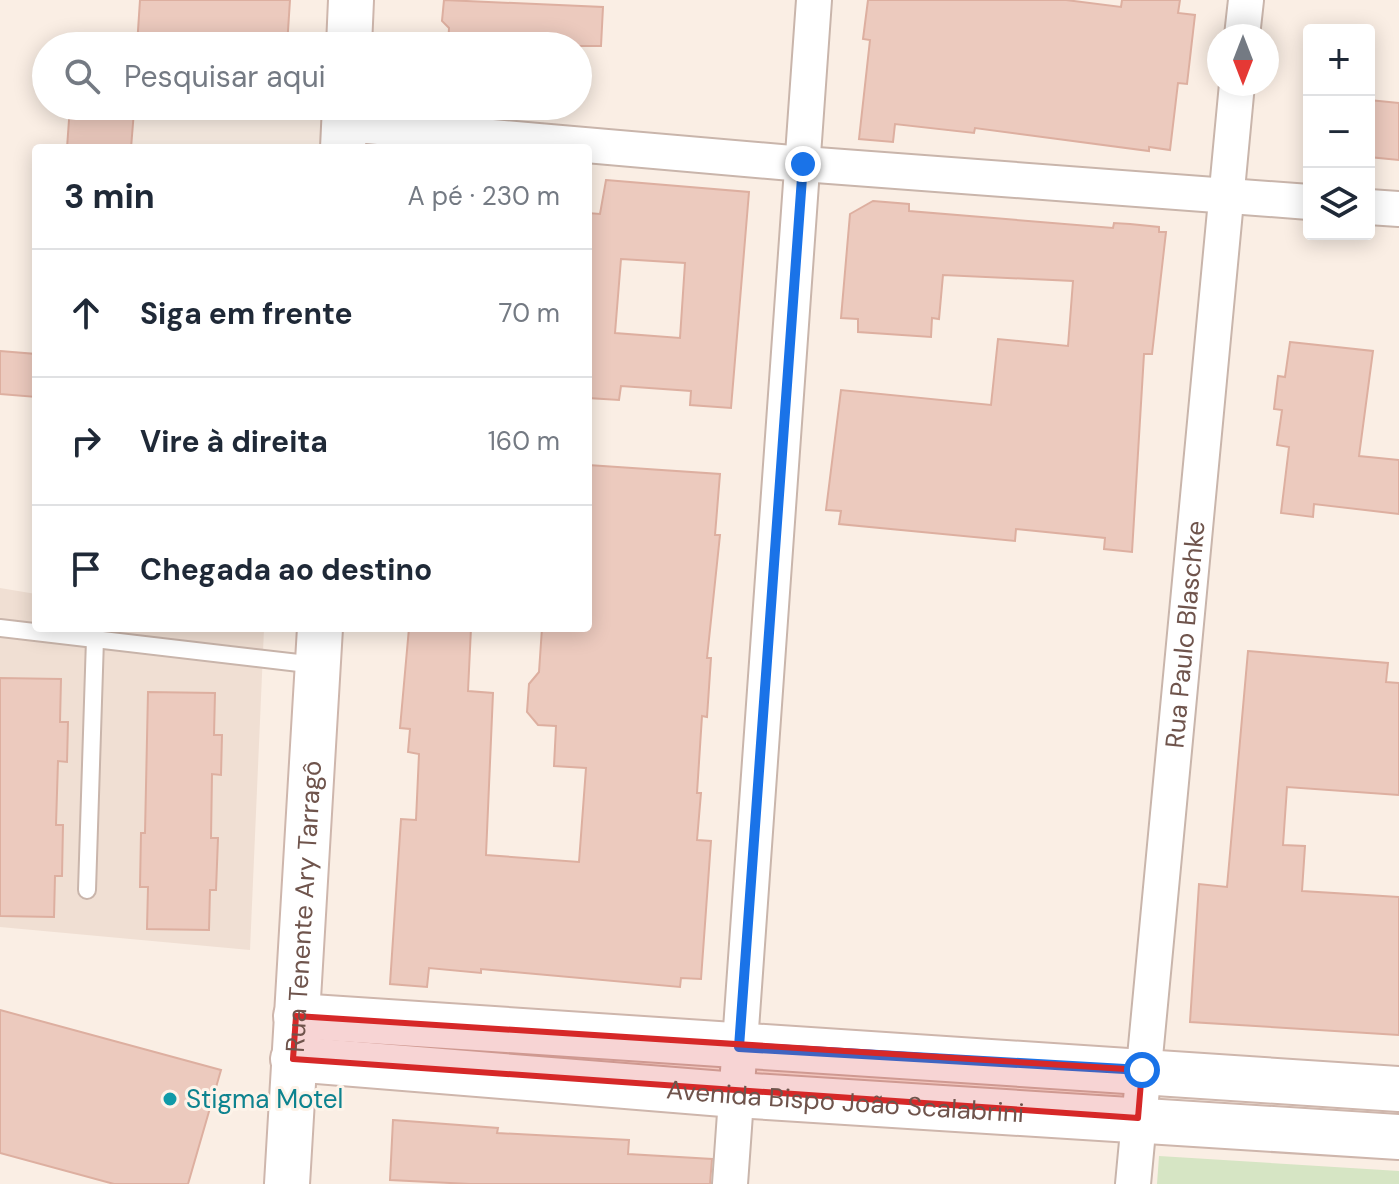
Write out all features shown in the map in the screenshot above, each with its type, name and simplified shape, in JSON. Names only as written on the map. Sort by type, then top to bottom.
[{"type":"street","points":[[350,32],[351,0]]},
{"type":"street","points":[[730,1184],[814,0]]},
{"type":"street","points":[[1243,24],[1246,0]]},
{"type":"street","name":"Rua Paulo Blaschke","points":[[1133,1184],[1236,96]]},
{"type":"street","points":[[344,126],[561,144]]},
{"type":"street","points":[[592,147],[1303,202]]},
{"type":"street","points":[[1375,207],[1399,209]]},
{"type":"street","name":"Rua Tenente Ary Tarragô","points":[[287,1184],[319,647]]},
{"type":"street","name":"Avenida Bispo João Scalabrini","points":[[296,1016],[1399,1089]]},
{"type":"street","name":"Avenida Bispo João Scalabrini","points":[[293,1059],[736,1095],[1138,1118],[1399,1137]]},
{"type":"lane","points":[[0,628],[32,632]]},
{"type":"lane","points":[[35,632],[95,639],[319,647]]},
{"type":"lane","points":[[87,890],[95,639]]},
{"type":"highlighted area","points":[[296,1016],[1142,1070],[1138,1118],[293,1059]]},
{"type":"shaded area","points":[[0,588],[32,593],[32,632],[264,632],[250,950],[0,927]]},
{"type":"green space","points":[[1159,1156],[1399,1171],[1399,1184],[1157,1184]]},
{"type":"building","points":[[140,0],[290,0],[288,32],[138,32]]},
{"type":"building","points":[[444,0],[603,7],[601,46],[592,46],[592,32],[449,32],[442,21]]},
{"type":"building","points":[[868,0],[1066,0],[1121,7],[1122,0],[1180,0],[1178,13],[1195,15],[1187,84],[1178,83],[1170,150],[1149,147],[1149,151],[975,128],[974,133],[895,124],[893,142],[859,139],[870,40],[863,39]]},
{"type":"building","points":[[1375,101],[1399,103],[1399,160],[1375,158]]},
{"type":"building","points":[[69,120],[133,120],[131,144],[67,144]]},
{"type":"building","points":[[606,180],[749,192],[731,408],[690,405],[691,391],[621,386],[619,400],[592,398],[592,213],[600,214]],"holes":[[[621,259],[685,263],[680,338],[615,333]]]},
{"type":"building","points":[[873,201],[909,204],[909,211],[1113,228],[1114,223],[1130,224],[1159,227],[1159,232],[1166,232],[1152,354],[1144,354],[1132,552],[1104,549],[1105,538],[1016,529],[1015,541],[839,524],[841,511],[826,510],[841,390],[991,405],[998,339],[1068,346],[1073,281],[943,275],[939,319],[932,318],[931,337],[858,332],[858,319],[841,318],[850,214]]},
{"type":"building","points":[[1290,342],[1373,351],[1359,456],[1399,460],[1399,514],[1314,504],[1313,517],[1281,513],[1289,447],[1277,445],[1282,410],[1274,409],[1278,376],[1285,377]]},
{"type":"building","points":[[0,351],[32,354],[32,397],[0,394]]},
{"type":"building","points":[[592,465],[720,474],[715,535],[720,535],[707,658],[711,658],[707,717],[702,716],[697,793],[701,793],[697,840],[711,841],[701,979],[681,978],[680,987],[481,969],[481,973],[429,968],[427,987],[390,984],[401,819],[416,820],[419,754],[408,752],[410,729],[400,728],[409,632],[471,632],[468,691],[493,693],[486,855],[579,862],[586,768],[554,766],[556,726],[538,725],[527,712],[529,684],[539,672],[542,632],[592,632]]},
{"type":"building","points":[[1248,651],[1388,663],[1386,682],[1399,683],[1399,795],[1287,787],[1283,845],[1305,846],[1302,891],[1399,897],[1399,1035],[1190,1022],[1199,884],[1227,887]]},
{"type":"building","points":[[0,678],[61,679],[60,722],[68,722],[67,762],[58,761],[56,825],[63,825],[62,876],[55,876],[54,917],[0,916]]},
{"type":"building","points":[[148,692],[215,693],[214,735],[222,735],[221,775],[212,774],[211,838],[218,838],[216,890],[210,890],[209,930],[147,929],[148,887],[140,887],[141,833],[145,833]]},
{"type":"building","name":"Stigma Motel","points":[[0,1010],[221,1070],[188,1184],[114,1184],[0,1153]]},
{"type":"building","points":[[393,1120],[498,1128],[497,1133],[629,1140],[628,1154],[712,1159],[710,1184],[470,1184],[390,1180]]},
{"type":"place","name":"Stigma Motel","points":[[170,1099]]},
{"type":"route","points":[[803,164],[739,1047],[1142,1070]]}]
